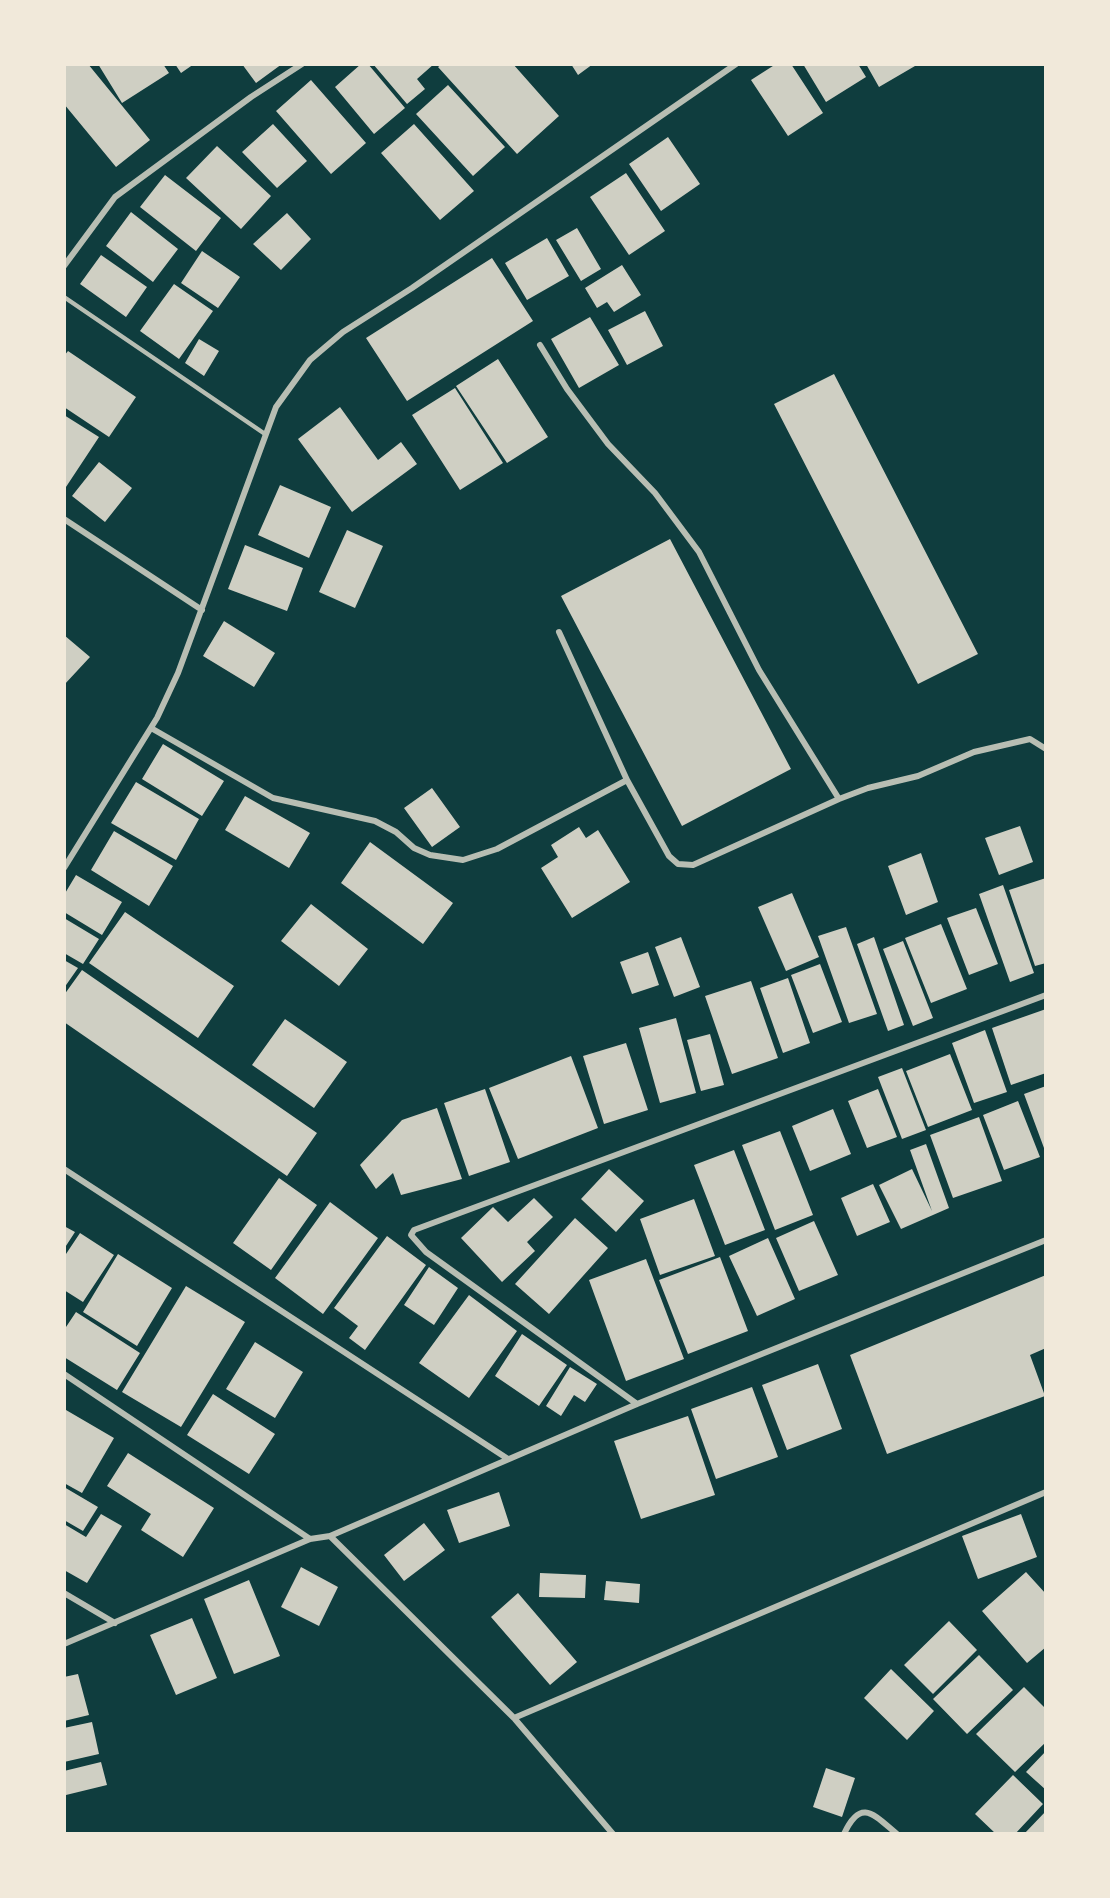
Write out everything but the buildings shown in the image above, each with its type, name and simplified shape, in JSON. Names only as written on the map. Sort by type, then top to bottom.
[{"type":"street","points":[[64,266],[115,197],[251,97],[302,64]]},
{"type":"street","points":[[64,868],[151,728],[178,673],[276,407],[310,360],[343,332],[412,288],[736,64]]},
{"type":"street","points":[[540,345],[567,389],[608,444],[655,493],[699,552],[759,670],[839,800]]},
{"type":"street","points":[[64,519],[202,610]]},
{"type":"street","points":[[559,632],[627,780],[669,856],[678,864],[693,865],[868,788],[918,776],[974,752],[1030,739],[1046,749]]},
{"type":"street","points":[[151,728],[273,798],[375,821],[396,832],[414,848],[430,855],[462,860],[497,849],[627,780]]},
{"type":"street","points":[[637,1404],[426,1252],[413,1239],[411,1235],[414,1230],[1046,995]]},
{"type":"street","points":[[64,1169],[508,1458]]},
{"type":"street","points":[[64,1644],[310,1539],[330,1536],[637,1404],[1046,1240]]},
{"type":"street","points":[[64,1374],[310,1539]]},
{"type":"street","points":[[514,1718],[1046,1492]]},
{"type":"street","points":[[330,1536],[514,1718],[613,1833]]},
{"type":"street","points":[[64,1593],[115,1623]]},
{"type":"street","points":[[844,1833],[852,1817],[861,1812],[872,1814],[897,1833]]},
{"type":"lane","points":[[64,297],[266,434]]}]
